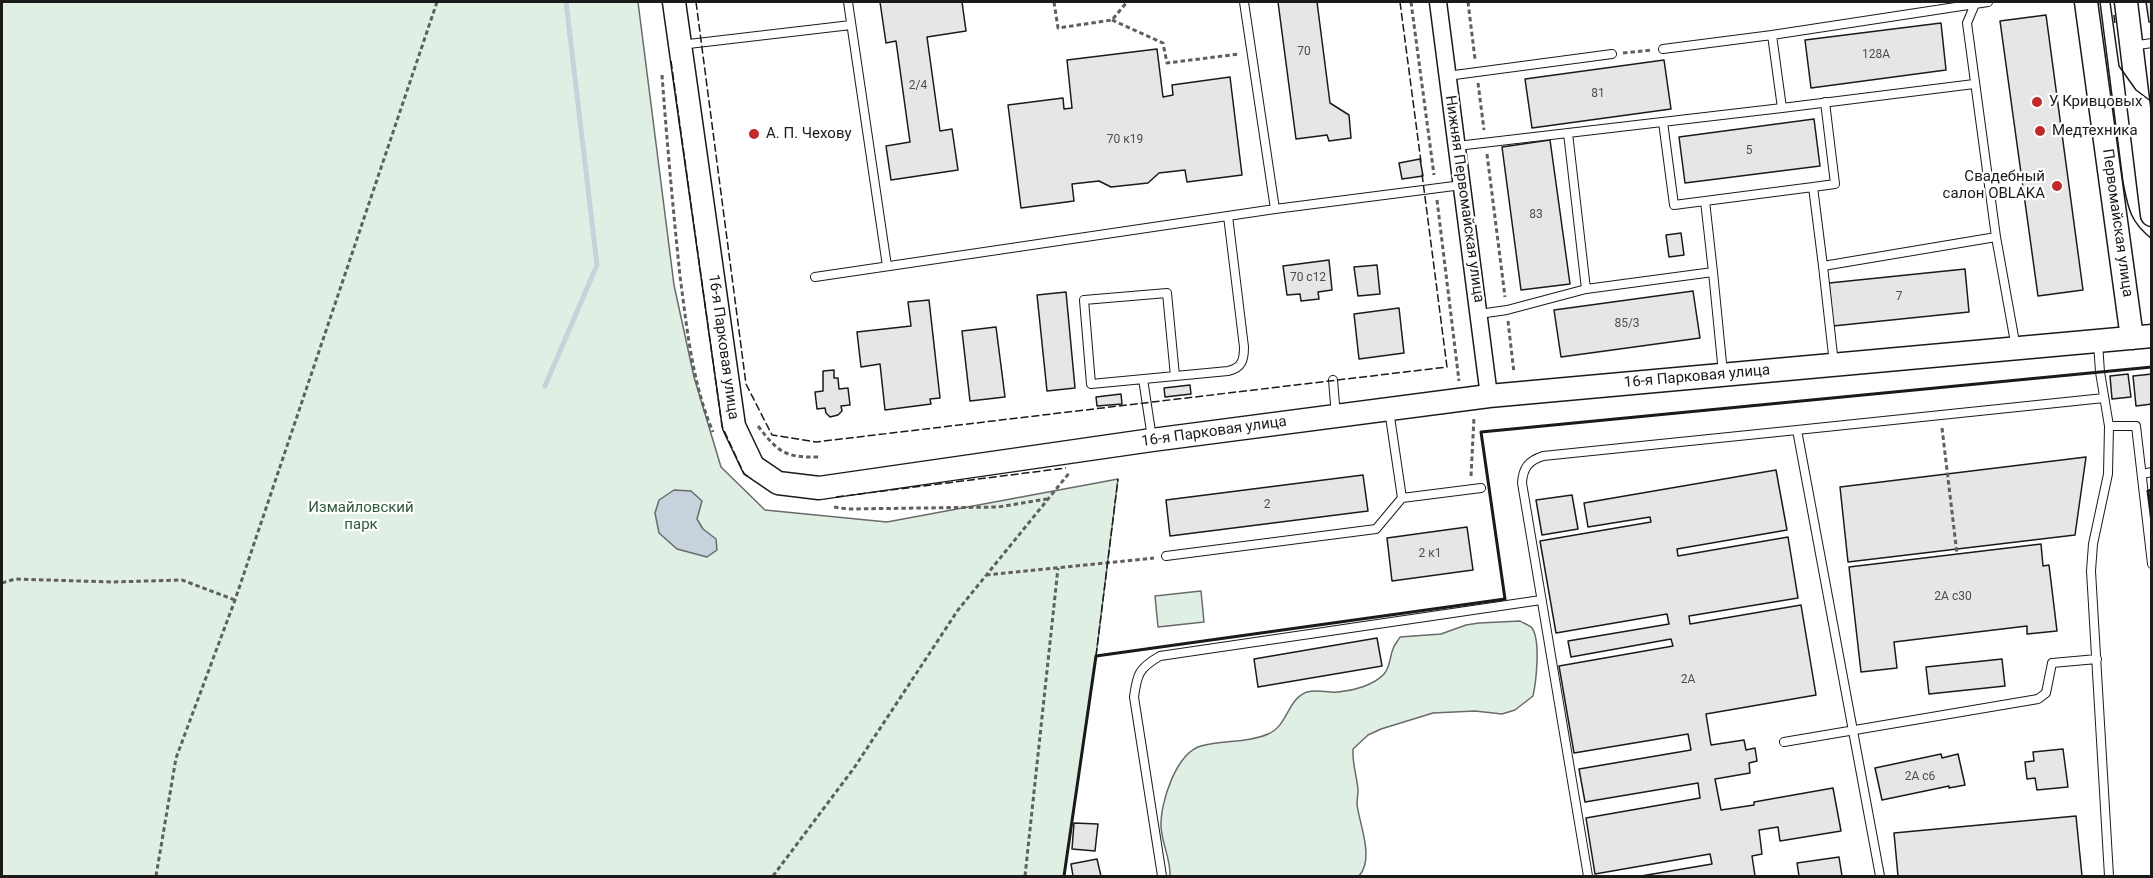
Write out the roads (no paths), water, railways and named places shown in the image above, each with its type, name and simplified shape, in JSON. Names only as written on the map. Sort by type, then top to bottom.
[{"type":"main road","name":"16-я Парковая улица","points":[[674,2],[735,426],[753,466],[778,483],[819,488],[1152,440],[1389,409],[1482,404],[1724,375],[2142,337]]},
{"type":"main road","name":"Первомайская улица","points":[[2086,2],[2142,337]]},
{"type":"main road","points":[[2126,2],[2141,44],[2151,215]]},
{"type":"street","name":"Нижняя Первомайская улица","points":[[1438,2],[1479,314],[1482,404]]},
{"type":"lane","points":[[848,2],[886,266]]},
{"type":"lane","points":[[1244,2],[1275,209]]},
{"type":"lane","points":[[1663,49],[1988,2]]},
{"type":"lane","points":[[1975,3],[1967,23],[1974,84],[1996,237],[2016,349]]},
{"type":"lane","points":[[680,45],[851,25]]},
{"type":"lane","points":[[1772,35],[1782,108]]},
{"type":"lane","points":[[1447,76],[1612,54]]},
{"type":"lane","points":[[1457,146],[1974,84]]},
{"type":"lane","points":[[1664,122],[1674,205],[1835,184],[1825,102]]},
{"type":"lane","points":[[1568,132],[1586,289]]},
{"type":"lane","points":[[815,277],[1275,209],[1462,185]]},
{"type":"lane","points":[[1813,187],[1834,365]]},
{"type":"lane","points":[[1705,201],[1724,375]]},
{"type":"lane","points":[[1175,376],[1167,293],[1084,300],[1091,384],[1228,371],[1239,367],[1242,363],[1244,347],[1228,216]]},
{"type":"lane","points":[[1823,266],[1996,237]]},
{"type":"lane","points":[[1479,314],[1507,310],[1586,289],[1713,272]]},
{"type":"lane","points":[[2097,341],[2109,426],[2108,474],[2093,544],[2091,571],[2109,876]]},
{"type":"lane","points":[[1143,379],[1152,440]]},
{"type":"lane","points":[[1333,380],[1336,416]]},
{"type":"lane","points":[[1588,876],[1522,483],[1523,470],[1531,460],[1543,456],[2104,398]]},
{"type":"lane","points":[[1389,409],[1402,498]]},
{"type":"lane","points":[[2109,426],[2136,426],[2151,564]]},
{"type":"lane","points":[[1797,430],[1880,876]]},
{"type":"lane","points":[[2142,474],[2151,472]]},
{"type":"lane","points":[[1166,556],[1376,529],[1402,498],[1481,488]]},
{"type":"lane","points":[[1162,876],[1134,697],[1137,677],[1146,664],[1160,656],[1541,600]]},
{"type":"lane","points":[[1784,742],[2038,699],[2046,693],[2052,663],[2097,659]]},
{"type":"waterway","points":[[545,386],[597,265],[566,2]]},
{"type":"tram line","points":[[2100,2],[2123,182],[2134,220],[2152,239]]},
{"type":"tram line","points":[[2110,2],[2119,66],[2136,90],[2152,102]]},
{"type":"place","name":"У Кривцовых","points":[[2037,102]]},
{"type":"place","name":"Медтехника","points":[[2040,131]]},
{"type":"place","name":"А. П. Чехову","points":[[754,134]]},
{"type":"place","name":"Свадебный салон OBLAKA","points":[[2057,186]]},
{"type":"park label","name":"Измайловский парк","points":[[361,516]]}]
